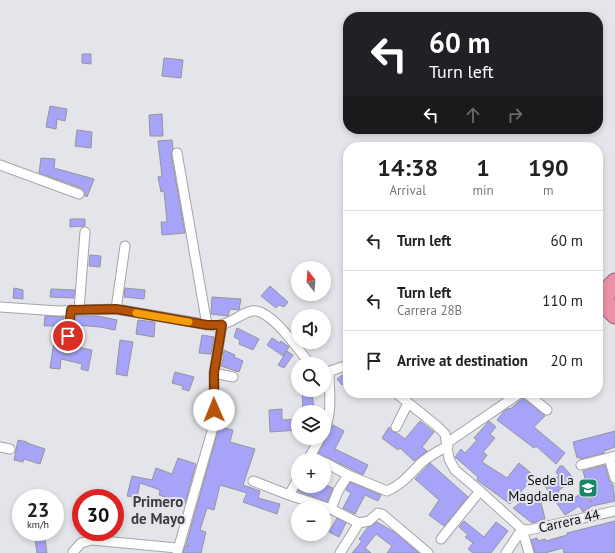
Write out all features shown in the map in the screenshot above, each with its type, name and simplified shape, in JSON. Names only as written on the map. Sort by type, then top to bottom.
[{"type":"highway","points":[[612,306],[608,289],[615,282]]},
{"type":"street","points":[[177,153],[207,325]]},
{"type":"street","points":[[0,165],[79,194]]},
{"type":"street","points":[[67,349],[75,310],[85,232]]},
{"type":"street","points":[[116,309],[124,246]]},
{"type":"street","points":[[0,308],[58,311],[116,309],[207,325],[222,325],[231,322],[246,313],[254,311],[263,313],[276,323],[304,357]]},
{"type":"street","points":[[73,552],[81,543],[92,540],[177,550],[214,424],[214,373],[222,325]]},
{"type":"street","points":[[331,371],[343,367]]},
{"type":"street","points":[[214,373],[233,377]]},
{"type":"street","points":[[402,398],[438,426],[445,434],[450,459],[455,470],[522,529],[529,553]]},
{"type":"street","points":[[331,466],[348,475],[387,491],[406,479],[422,462],[435,452],[513,398]]},
{"type":"street","points":[[532,398],[547,410]]},
{"type":"street","points":[[396,427],[408,403]]},
{"type":"street","points":[[0,447],[10,449]]},
{"type":"street","points":[[581,465],[612,457],[615,478]]},
{"type":"street","points":[[348,475],[338,491],[331,508],[359,523],[369,521],[375,514],[382,514],[428,553]]},
{"type":"street","points":[[252,481],[308,501]]},
{"type":"street","points":[[289,495],[291,491]]},
{"type":"street","points":[[441,539],[480,491]]},
{"type":"street","name":"Carrera 44","points":[[522,529],[529,530],[615,511]]},
{"type":"street","points":[[340,553],[359,523]]},
{"type":"street","points":[[506,553],[522,529]]},
{"type":"building","points":[[82,54],[91,54],[91,64],[82,63]]},
{"type":"building","points":[[164,58],[183,60],[181,78],[162,76]]},
{"type":"building","points":[[50,106],[67,109],[65,121],[57,119],[56,129],[46,127]]},
{"type":"building","points":[[162,114],[163,136],[150,136],[149,115]]},
{"type":"building","points":[[77,130],[92,132],[91,148],[75,146]]},
{"type":"building","points":[[172,140],[173,149],[171,154],[185,233],[162,235],[161,222],[167,222],[164,191],[161,192],[158,177],[162,176],[158,141]]},
{"type":"building","points":[[41,158],[55,159],[54,168],[94,179],[87,197],[81,188],[39,173]]},
{"type":"building","points":[[70,219],[85,219],[85,226],[70,227]]},
{"type":"building","points":[[90,255],[101,256],[100,267],[89,266]]},
{"type":"building","points":[[270,286],[288,302],[284,307],[279,305],[276,308],[261,296]]},
{"type":"building","points":[[14,288],[23,290],[23,299],[13,298]]},
{"type":"building","points":[[125,288],[145,290],[144,299],[124,297]]},
{"type":"building","points":[[51,289],[75,290],[74,298],[50,297]]},
{"type":"building","points":[[212,297],[241,299],[239,310],[230,309],[228,316],[211,314]]},
{"type":"building","points":[[45,316],[64,317],[61,348],[64,354],[69,355],[72,353],[73,346],[92,350],[88,371],[81,369],[82,364],[61,359],[60,369],[50,368],[55,335],[54,326],[44,326]]},
{"type":"building","points":[[76,316],[97,316],[117,320],[115,330],[75,325]]},
{"type":"building","points":[[138,320],[155,322],[154,337],[136,334]]},
{"type":"building","points":[[237,328],[259,339],[253,350],[239,344],[240,340],[234,337]]},
{"type":"building","points":[[202,335],[214,337],[211,354],[199,353]]},
{"type":"building","points":[[272,338],[280,343],[281,341],[289,347],[283,356],[267,345]]},
{"type":"building","points":[[120,340],[133,342],[127,376],[116,374]]},
{"type":"building","points":[[224,350],[243,361],[239,372],[221,366]]},
{"type":"building","points":[[287,351],[293,355],[284,368],[278,365]]},
{"type":"building","points":[[175,372],[194,377],[189,391],[182,389],[183,386],[172,383]]},
{"type":"building","points":[[343,375],[343,384],[342,385],[337,379]]},
{"type":"building","points":[[302,397],[313,397],[313,405],[303,405]]},
{"type":"building","points":[[523,398],[545,416],[534,427],[565,453],[556,464],[536,446],[534,448],[497,420],[504,411],[509,408],[510,409]]},
{"type":"building","points":[[282,409],[282,420],[291,419],[291,430],[270,432],[269,410]]},
{"type":"building","points":[[420,421],[434,432],[422,447],[427,451],[414,461],[400,448],[398,450],[382,438],[389,427],[393,432],[405,439]]},
{"type":"building","points":[[489,421],[496,427],[490,434],[495,438],[483,452],[487,455],[482,462],[507,478],[519,463],[532,474],[533,478],[510,504],[477,480],[478,477],[455,457],[461,449],[465,453],[477,440],[474,438]]},
{"type":"building","points":[[333,425],[344,431],[335,449],[368,465],[363,475],[331,459],[331,453],[319,453],[323,445],[331,445],[331,429]]},
{"type":"building","points":[[219,427],[233,430],[230,442],[255,449],[243,485],[260,491],[258,498],[280,504],[277,514],[243,502],[247,493],[220,485],[214,510],[207,508],[200,530],[206,532],[201,553],[183,553],[185,546],[189,546],[186,545]]},
{"type":"building","points":[[615,431],[615,447],[604,451],[604,453],[580,459],[579,457],[577,458],[573,442]]},
{"type":"building","points":[[18,440],[45,449],[40,464],[24,459],[23,462],[14,460]]},
{"type":"building","points":[[178,458],[196,464],[185,504],[159,495],[160,490],[140,483],[137,498],[127,496],[132,476],[152,480],[156,468],[172,474]]},
{"type":"building","points":[[430,463],[468,497],[444,526],[429,515],[439,500],[415,479]]},
{"type":"building","points":[[605,465],[609,480],[613,485],[615,501],[592,506],[583,512],[579,506],[565,515],[545,486],[559,476],[556,472],[560,466],[563,466],[574,479],[558,491],[567,503],[583,492],[591,502],[583,471]]},
{"type":"building","points":[[350,482],[381,495],[378,501],[365,495],[355,514],[343,508],[351,493],[346,490]]},
{"type":"building","points":[[303,493],[331,493],[327,501]]},
{"type":"building","points":[[532,495],[541,502],[545,519],[532,523],[513,508]]},
{"type":"building","points":[[337,518],[346,523],[339,537],[331,533],[331,528]]},
{"type":"building","points":[[464,521],[484,537],[496,522],[508,531],[491,553],[473,553],[468,549],[473,543],[465,537],[468,535],[459,527]]},
{"type":"building","points":[[615,521],[615,553],[564,553],[563,548],[545,553],[535,553],[531,540],[537,538],[538,541],[545,539],[546,541],[567,535],[567,533]]},
{"type":"building","points":[[377,522],[394,532],[419,553],[387,553],[392,546],[376,534],[365,548],[371,553],[352,553],[362,541],[359,539],[368,527]]},
{"type":"building","points":[[35,541],[45,541],[47,553],[37,553]]},
{"type":"slow traffic","points":[[136,313],[189,322]]},
{"type":"place","name":"Sede La Magdalena","points":[[588,488]]},
{"type":"district","name":"Primero de Mayo","points":[[158,510]]},
{"type":"route","points":[[68,336],[71,310],[116,309],[207,325],[222,325],[214,373],[214,410]]}]
